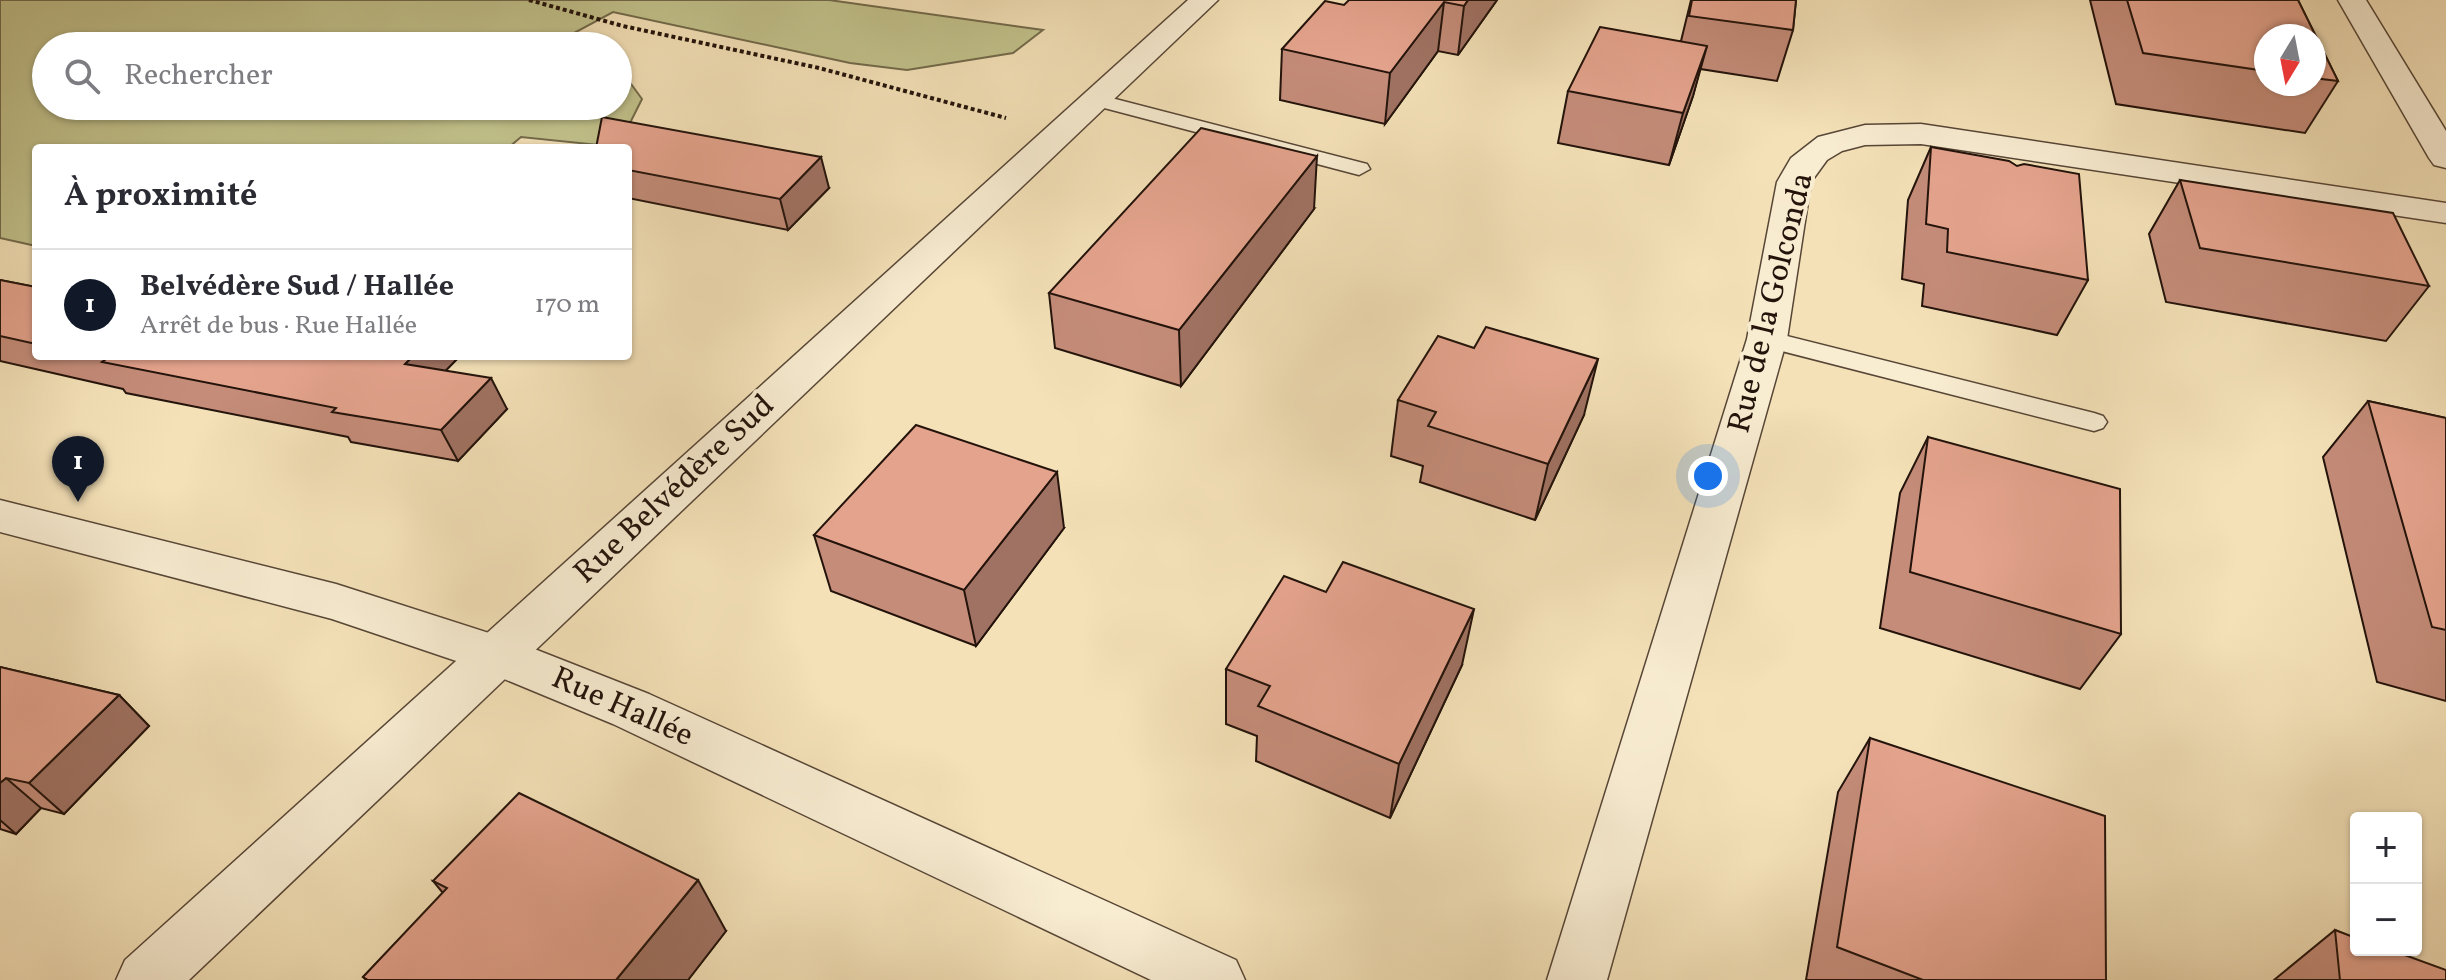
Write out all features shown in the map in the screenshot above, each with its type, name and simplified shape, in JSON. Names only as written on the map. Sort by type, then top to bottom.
[{"type":"street","name":"Rue Belvédère Sud","points":[[146,980],[1204,0]]},
{"type":"street","points":[[2352,0],[2446,158]]},
{"type":"street","name":"Rue de la Golconda","points":[[1577,980],[1767,339],[1794,182],[1799,166],[1813,153],[1833,142],[1888,133],[1921,134],[1993,157],[2446,213]]},
{"type":"street","name":"Rue Hallée","points":[[0,516],[336,602],[497,655],[631,709],[1215,980]]},
{"type":"lane","points":[[1096,100],[1359,169]]},
{"type":"lane","points":[[1767,339],[2094,422]]},
{"type":"path","points":[[529,0],[623,26],[819,68],[1061,133]]},
{"type":"green space","points":[[0,0],[829,0],[1043,30],[1013,53],[907,70],[850,63],[613,12],[576,32],[32,32],[32,120],[632,120],[620,144],[521,137],[513,144],[32,144],[32,245],[0,238]]},
{"type":"green space","points":[[632,85],[642,99],[632,119]]},
{"type":"building","points":[[1349,0],[1468,0],[1464,6],[1444,2],[1390,73],[1282,49],[1325,1],[1344,5]]},
{"type":"building","points":[[1692,0],[1796,0],[1793,30],[1689,16]]},
{"type":"building","points":[[2127,0],[2298,0],[2310,24],[2254,24],[2254,69],[2143,53]]},
{"type":"building","points":[[1600,27],[1707,46],[1683,113],[1568,91]]},
{"type":"building","points":[[2326,57],[2338,81],[2326,80]]},
{"type":"building","points":[[601,120],[618,120],[821,157],[780,199],[632,171],[632,144],[597,144]]},
{"type":"building","points":[[1201,128],[1317,156],[1179,330],[1049,293]]},
{"type":"building","points":[[1931,147],[2009,161],[2017,166],[2024,164],[2079,174],[2088,280],[1947,252],[1948,229],[1926,224]]},
{"type":"building","points":[[2180,180],[2393,213],[2429,286],[2200,248]]},
{"type":"building","points":[[0,280],[32,286],[32,343],[0,336]]},
{"type":"building","points":[[1486,327],[1598,359],[1548,464],[1428,426],[1436,412],[1398,400],[1438,336],[1474,348]]},
{"type":"building","points":[[409,360],[405,364],[491,378],[441,430],[332,412],[336,408],[102,362]]},
{"type":"building","points":[[2368,401],[2446,418],[2446,630],[2432,627]]},
{"type":"building","points":[[916,425],[1057,472],[964,590],[814,535]]},
{"type":"building","points":[[1928,437],[2120,489],[2121,634],[1910,572]]},
{"type":"building","points":[[1343,562],[1474,609],[1399,764],[1258,706],[1270,686],[1226,669],[1284,576],[1326,592]]},
{"type":"building","points":[[0,667],[119,695],[29,783],[6,778],[0,783]]},
{"type":"building","points":[[1870,738],[2105,816],[2106,980],[1923,980],[1837,947]]},
{"type":"building","points":[[519,793],[698,880],[616,980],[368,980],[363,977],[447,888],[433,881]]},
{"type":"building","points":[[2335,930],[2350,936],[2350,956],[2408,956],[2446,970],[2446,980],[2340,980]]},
{"type":"place","name":"Belvédère Sud / Hallée","points":[[78,502]]}]
